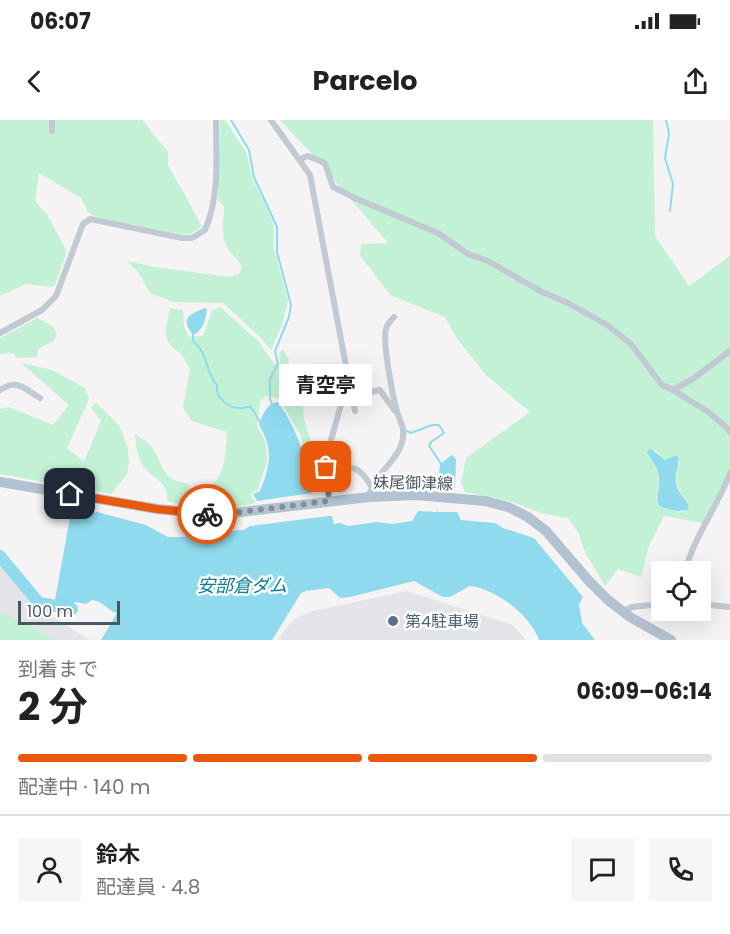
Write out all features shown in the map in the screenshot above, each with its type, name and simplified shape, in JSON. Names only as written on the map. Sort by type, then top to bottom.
[{"type":"main road","name":"妹尾御津線","points":[[0,482],[157,509],[209,514],[329,501],[370,491],[485,501],[508,507],[528,517],[546,531],[589,581],[622,612],[671,640]]},
{"type":"street","points":[[52,120],[52,131]]},
{"type":"street","points":[[0,333],[49,305],[56,296],[83,224],[90,219],[182,238],[192,238],[205,230],[211,212],[216,180],[216,120]]},
{"type":"street","points":[[271,120],[300,159],[310,175],[314,188],[346,366],[345,391],[327,454],[329,501]]},
{"type":"street","points":[[300,159],[308,156],[325,163],[333,187],[438,232],[468,254],[488,261],[607,325],[631,344],[662,385],[707,411],[730,432]]},
{"type":"street","points":[[370,491],[395,457],[402,436],[403,428],[393,396],[386,343],[386,328],[394,317]]},
{"type":"street","points":[[673,390],[693,379],[730,351]]},
{"type":"street","points":[[0,390],[9,384],[16,383],[40,398]]},
{"type":"street","points":[[345,391],[352,394],[380,390],[398,416]]},
{"type":"street","points":[[352,394],[355,411]]},
{"type":"street","points":[[326,467],[356,468],[362,472],[370,491]]},
{"type":"street","points":[[689,561],[730,473]]},
{"type":"street","points":[[622,612],[632,607],[651,605]]},
{"type":"street","points":[[711,605],[730,607]]},
{"type":"shaded area","points":[[0,562],[35,606],[90,640],[0,640]]},
{"type":"shaded area","name":"第4駐車場","points":[[407,591],[513,625],[526,640],[278,640],[290,623],[313,611]]},
{"type":"green space","points":[[0,120],[142,120],[168,152],[168,165],[202,226],[190,234],[180,234],[96,217],[88,212],[81,198],[39,173],[35,201],[48,216],[67,252],[54,287],[26,284],[0,296]]},
{"type":"green space","points":[[220,120],[225,120],[246,152],[253,180],[272,219],[273,245],[288,301],[282,325],[271,350],[223,303],[173,302],[150,293],[138,272],[127,261],[230,277],[239,274],[242,267],[225,242],[224,206],[218,201]]},
{"type":"green space","points":[[280,120],[653,120],[655,236],[689,286],[730,256],[730,481],[725,479],[703,523],[664,516],[648,548],[641,577],[618,569],[605,586],[585,552],[579,534],[568,518],[541,513],[513,502],[465,492],[461,483],[466,458],[530,412],[486,375],[456,337],[445,317],[390,295],[360,255],[361,244],[388,243]],"holes":[[[655,450],[665,460],[670,458],[680,462],[676,479],[678,488],[687,503],[683,512],[660,507],[656,497],[659,487],[658,477],[651,457]]]},
{"type":"green space","points":[[220,307],[259,342],[274,364],[280,364],[279,352],[284,350],[289,360],[287,372],[289,381],[303,407],[304,419],[315,456],[312,466],[309,467],[300,434],[278,398],[266,396],[260,401],[257,426],[266,443],[267,462],[258,489],[250,494],[256,503],[212,508],[190,506],[167,501],[163,484],[148,472],[142,463],[137,451],[135,434],[151,446],[167,475],[178,482],[187,483],[192,493],[212,486],[217,479],[224,462],[227,432],[192,421],[183,408],[190,370],[183,356],[169,344],[165,333],[170,308],[183,310],[184,326],[189,337],[203,336],[212,311]]},
{"type":"green space","points":[[37,318],[53,326],[57,334],[54,341],[38,349],[37,357],[17,358],[13,353],[0,354],[0,338]]},
{"type":"green space","points":[[21,363],[52,370],[85,388],[89,399],[67,448],[84,462],[101,421],[91,407],[96,403],[119,425],[128,448],[129,463],[127,474],[111,494],[0,474],[0,409],[9,407],[53,425],[69,405]]},
{"type":"green space","points":[[0,612],[34,628],[53,640],[0,640]]},
{"type":"water","points":[[207,309],[206,317],[203,324],[193,335],[187,324],[188,317]]},
{"type":"water","points":[[276,402],[286,414],[297,436],[312,493],[257,501],[253,494],[260,491],[269,458],[267,442],[259,425],[267,408]]},
{"type":"water","points":[[650,448],[665,460],[678,457],[676,483],[679,492],[689,506],[687,510],[677,511],[660,507],[657,499],[659,478],[655,465],[647,453]]},
{"type":"water","points":[[452,455],[456,459],[455,489],[438,486],[440,464]]},
{"type":"water","name":"安部倉ダム","points":[[437,507],[438,512],[457,512],[461,520],[495,523],[534,538],[583,597],[579,604],[582,623],[595,640],[539,640],[528,621],[520,613],[490,592],[470,586],[450,597],[443,597],[414,581],[350,597],[340,598],[329,588],[301,593],[272,640],[101,640],[117,613],[100,602],[92,600],[86,604],[75,602],[73,605],[55,600],[73,510],[86,514],[97,512],[146,525],[168,537],[185,537],[195,533],[243,530],[250,526],[329,516],[332,516],[334,524],[340,523],[348,526],[377,522],[392,524],[412,521],[418,511],[437,512]]},
{"type":"waterway","points":[[231,120],[249,150],[254,177],[277,227],[277,252],[291,305],[289,317],[275,351],[278,364],[270,379],[272,405]]},
{"type":"waterway","points":[[666,120],[669,134],[665,158],[673,184],[670,211]]},
{"type":"waterway","points":[[193,333],[193,341],[202,351],[210,374],[217,385],[220,398],[231,407],[251,407],[260,422]]},
{"type":"waterway","points":[[407,431],[411,433],[432,425],[439,425],[444,433],[429,446],[442,465]]},
{"type":"waterway","points":[[439,491],[443,485]]},
{"type":"waterway","points":[[0,556],[39,603],[72,609]]},
{"type":"way so far","points":[[207,514],[329,501],[326,467]]},
{"type":"place","name":"青空亭","points":[[326,467]]},
{"type":"place","name":"第4駐車場","points":[[393,621]]},
{"type":"route","points":[[70,494],[157,509],[207,514]]}]
